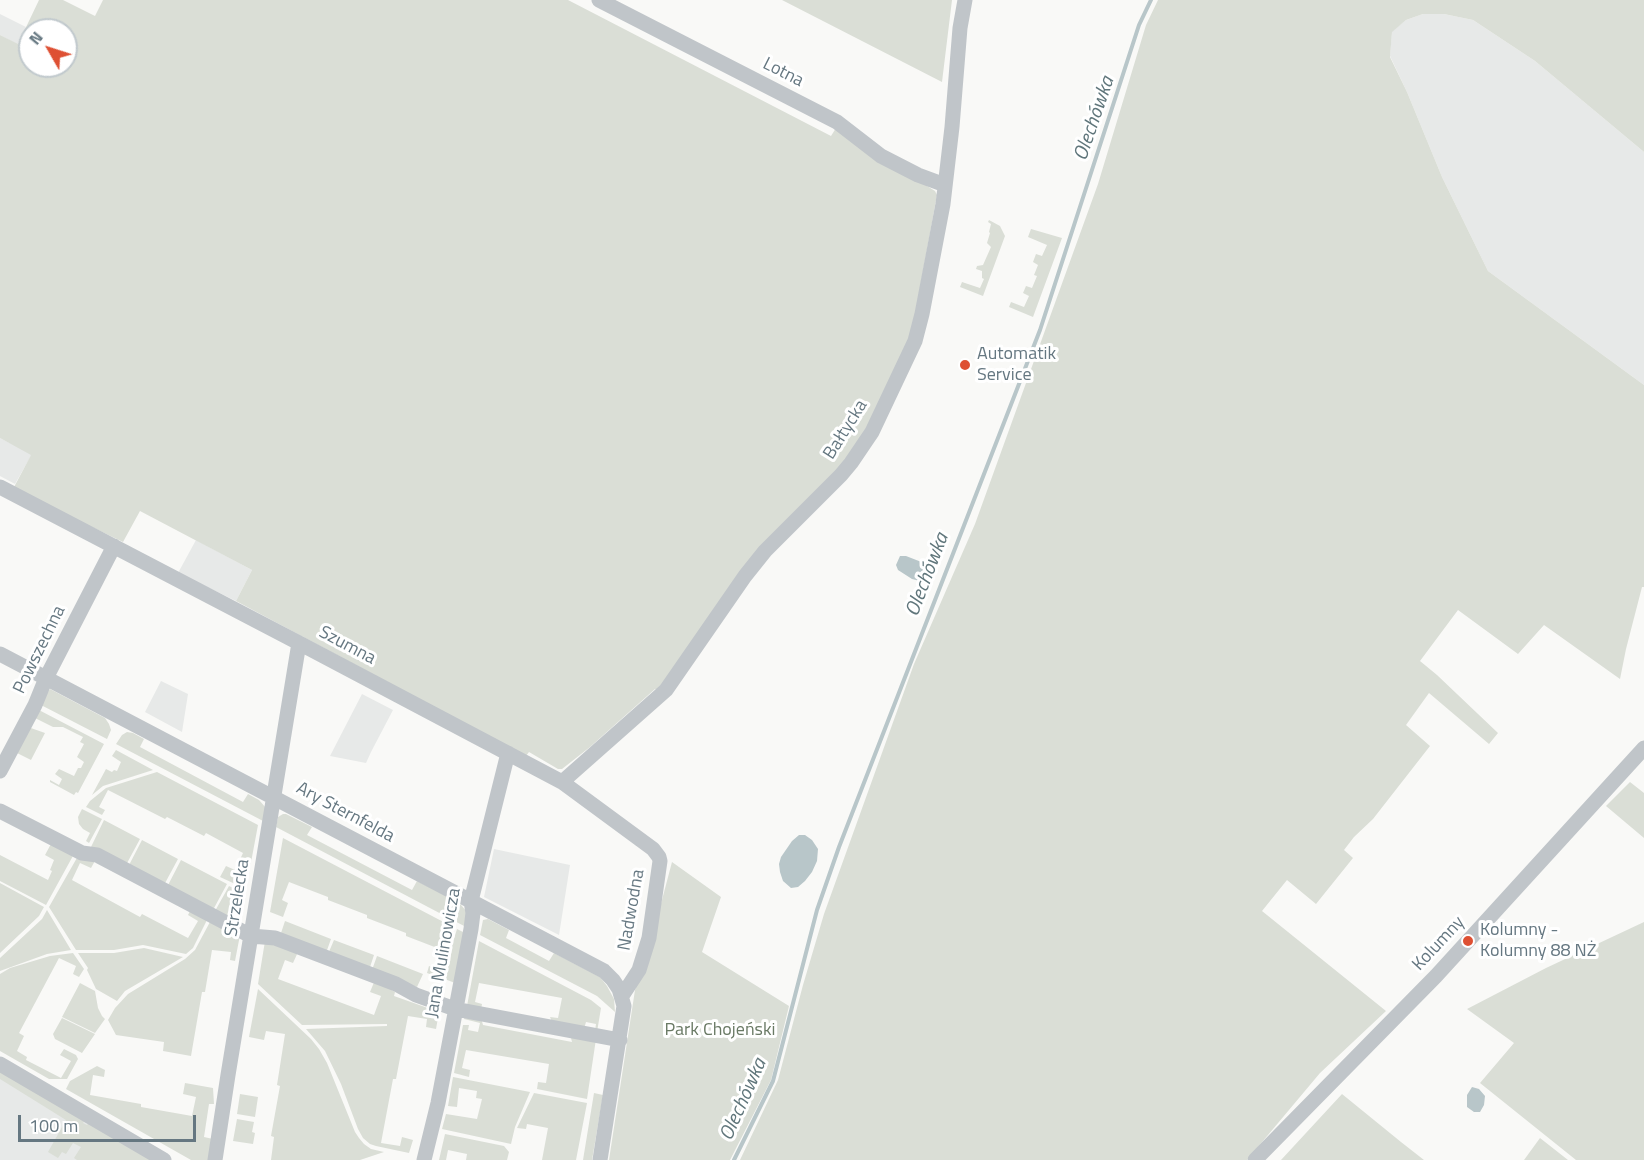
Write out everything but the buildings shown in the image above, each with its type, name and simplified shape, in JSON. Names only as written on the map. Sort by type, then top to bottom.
[{"type":"street","name":"Lotna","points":[[599,0],[837,122],[881,156],[918,175],[945,185]]},
{"type":"street","name":"Bałtycka","points":[[562,782],[666,690],[765,551],[841,475],[872,432],[920,326],[945,185],[960,28],[965,0]]},
{"type":"street","name":"Szumna","points":[[0,487],[562,782],[653,849],[660,861]]},
{"type":"street","name":"Powszechna","points":[[0,771],[114,546]]},
{"type":"street","name":"Strzelecka","points":[[215,1160],[299,643]]},
{"type":"street","name":"Ary Sternfelda","points":[[0,654],[604,971],[613,980],[622,996]]},
{"type":"street","name":"Kolumny","points":[[1255,1160],[1436,976],[1644,748]]},
{"type":"street","name":"Jana Mulinowicza","points":[[424,1160],[438,1103],[473,914],[471,901],[508,753]]},
{"type":"street","points":[[0,811],[82,853],[97,855],[251,936],[275,938],[455,1009],[620,1040]]},
{"type":"street","name":"Nadwodna","points":[[622,996],[636,977],[642,964],[649,938],[660,861]]},
{"type":"street","points":[[600,1160],[624,1013],[622,996]]},
{"type":"street","points":[[0,1064],[164,1160]]},
{"type":"shaded area","points":[[0,14],[18,23],[18,45],[0,35]]},
{"type":"shaded area","points":[[1423,14],[1444,14],[1473,20],[1535,61],[1644,152],[1644,385],[1488,271],[1442,177],[1390,56],[1392,31],[1406,20]]},
{"type":"shaded area","points":[[0,438],[32,454],[15,484],[0,476]]},
{"type":"shaded area","points":[[196,540],[252,570],[236,601],[178,573]]},
{"type":"shaded area","points":[[900,556],[924,563],[927,567],[920,581],[898,570],[896,565]]},
{"type":"shaded area","points":[[161,681],[188,694],[182,732],[145,712]]},
{"type":"shaded area","points":[[362,694],[393,710],[366,763],[330,756]]},
{"type":"shaded area","points":[[799,835],[805,835],[812,840],[818,849],[817,861],[805,881],[798,887],[791,888],[783,881],[779,864],[792,841]]},
{"type":"shaded area","points":[[494,849],[570,865],[559,935],[484,897]]},
{"type":"shaded area","points":[[0,1071],[154,1160],[0,1160]]},
{"type":"shaded area","points":[[1472,1087],[1479,1089],[1485,1096],[1480,1112],[1474,1112],[1467,1107],[1467,1095]]},
{"type":"green space","points":[[39,0],[63,0],[95,16],[103,0],[568,0],[831,136],[836,128],[935,191],[937,195],[912,331],[864,436],[659,690],[655,689],[590,747],[562,769],[558,769],[529,752],[526,756],[236,601],[252,570],[140,511],[123,542],[13,489],[31,455],[0,438],[0,35],[18,44],[18,78],[78,78],[78,18],[30,18]]},
{"type":"green space","points":[[782,0],[952,0],[942,82]]},
{"type":"green space","points":[[1158,0],[1644,0],[1644,152],[1535,61],[1473,20],[1444,14],[1423,14],[1406,20],[1392,32],[1390,57],[1442,177],[1488,271],[1644,385],[1644,587],[1642,587],[1620,679],[1544,625],[1518,654],[1458,610],[1420,661],[1498,733],[1489,744],[1429,693],[1406,725],[1430,746],[1373,819],[1344,850],[1353,858],[1316,904],[1287,880],[1262,911],[1386,1011],[1320,1073],[1247,1160],[740,1160],[778,1080],[824,914],[914,664],[975,524],[1098,184],[1146,25]]},
{"type":"green space","points":[[989,220],[1000,226],[1005,236],[983,296],[960,287],[962,282],[980,288],[984,279],[982,271],[976,269],[977,266],[983,265],[991,247],[987,243],[991,224]]},
{"type":"green space","points":[[1031,229],[1062,238],[1033,317],[1009,307],[1011,302],[1024,307],[1029,296],[1023,293],[1026,286],[1032,288],[1037,276],[1034,275],[1038,265],[1033,262],[1036,254],[1042,256],[1047,245],[1028,237]]},
{"type":"green space","points":[[50,689],[105,718],[111,730],[107,739],[39,704]]},
{"type":"green space","points":[[37,709],[104,744],[78,793],[74,795],[50,780],[59,785],[62,779],[55,774],[59,769],[74,776],[78,768],[81,768],[84,762],[77,757],[84,744],[80,742],[83,737],[63,727],[53,727],[33,717]]},
{"type":"green space","points":[[28,727],[45,733],[31,760],[15,752]]},
{"type":"green space","points":[[127,732],[144,739],[140,747],[243,802],[248,794],[259,800],[266,808],[265,822],[116,744]]},
{"type":"green space","points":[[116,750],[153,770],[103,786],[92,795],[106,769],[112,772],[117,771],[121,762],[112,756]]},
{"type":"green space","points":[[157,772],[258,825],[249,873],[233,883],[220,877],[226,866],[235,870],[243,853],[206,833],[204,836],[167,817],[165,819],[108,790],[99,807],[105,810],[102,815],[86,807],[106,788]]},
{"type":"green space","points":[[1630,782],[1644,793],[1644,838],[1606,806]]},
{"type":"green space","points":[[82,809],[102,819],[89,843],[86,841],[90,833],[79,824],[78,817]]},
{"type":"green space","points":[[283,814],[312,827],[307,835],[412,890],[417,881],[454,900],[467,912],[466,927],[276,827],[278,817]]},
{"type":"green space","points":[[104,820],[140,839],[126,865],[91,847]]},
{"type":"green space","points":[[283,838],[455,928],[440,978],[427,973],[429,966],[439,969],[445,951],[367,918],[367,915],[328,900],[328,897],[289,882],[282,900],[288,903],[283,917],[270,912]]},
{"type":"green space","points":[[142,840],[178,859],[164,885],[128,867]]},
{"type":"green space","points":[[52,842],[74,854],[46,905],[0,881],[0,855],[48,880],[54,860],[45,855]]},
{"type":"green space","points":[[78,856],[96,859],[91,868],[80,863],[72,880],[140,917],[142,914],[188,938],[198,921],[188,915],[191,909],[208,918],[193,948],[186,954],[143,945],[114,950],[76,950],[49,907]]},
{"type":"green space","points":[[181,860],[227,884],[213,910],[167,887]]},
{"type":"green space","name":"Park Chojeński","points":[[672,862],[721,897],[702,952],[789,1006],[771,1080],[730,1160],[609,1160],[635,990]]},
{"type":"green space","points":[[0,883],[44,907],[39,916],[0,953]]},
{"type":"green space","points":[[229,886],[245,894],[245,901],[237,900],[235,913],[230,912],[229,918],[215,911]]},
{"type":"green space","points":[[47,910],[71,950],[47,954],[0,971],[0,958],[42,919]]},
{"type":"green space","points":[[488,919],[509,930],[506,938],[549,961],[554,953],[600,977],[614,999],[615,1012],[597,996],[480,935],[483,920]]},
{"type":"green space","points":[[211,920],[240,935],[235,961],[230,960],[231,952],[212,950],[191,1056],[163,1051],[164,1042],[116,1035],[108,1020],[115,1008],[128,994],[185,959],[195,950]]},
{"type":"green space","points":[[285,921],[331,939],[326,953],[280,936]]},
{"type":"green space","points":[[1644,922],[1644,1160],[1576,1160],[1480,1083],[1514,1043],[1467,1009],[1546,968]]},
{"type":"green space","points":[[457,929],[465,933],[455,983],[442,978]]},
{"type":"green space","points":[[334,940],[374,955],[369,970],[328,954]]},
{"type":"green space","points":[[265,941],[298,952],[293,963],[285,960],[278,979],[374,1015],[381,996],[370,992],[375,980],[395,992],[394,996],[439,1012],[436,1029],[426,1027],[427,1019],[408,1016],[396,1079],[393,1079],[381,1143],[400,1146],[402,1137],[413,1140],[409,1153],[376,1146],[363,1138],[325,1051],[306,1029],[387,1026],[387,1024],[302,1025],[258,984]]},
{"type":"green space","points":[[479,941],[591,1000],[601,1008],[597,1032],[595,1031],[596,1024],[586,1022],[584,1029],[553,1024],[550,1017],[558,1018],[562,998],[479,983],[475,1002],[482,1004],[481,1010],[467,1006]]},
{"type":"green space","points":[[144,948],[183,957],[125,991],[117,1001],[96,989],[88,968],[78,953],[114,953]]},
{"type":"green space","points":[[73,953],[84,969],[79,977],[73,974],[76,966],[59,958],[19,1033],[24,1036],[17,1051],[27,1057],[26,1060],[61,1078],[71,1061],[60,1055],[64,1049],[76,1055],[78,1059],[67,1079],[49,1079],[0,1051],[0,974],[10,968],[50,956]]},
{"type":"green space","points":[[377,956],[423,974],[417,987],[372,970]]},
{"type":"green space","points":[[80,983],[95,991],[98,1008],[105,1019],[95,1033],[62,1017]]},
{"type":"green space","points":[[258,989],[319,1049],[355,1132],[371,1149],[384,1152],[360,1160],[271,1160],[274,1137],[271,1136],[280,1086],[277,1085],[285,1034],[266,1031],[264,1040],[249,1037]]},
{"type":"green space","points":[[465,1015],[481,1018],[483,1025],[572,1042],[570,1034],[596,1039],[587,1099],[537,1089],[538,1082],[546,1083],[549,1064],[466,1050],[462,1068],[470,1070],[469,1077],[454,1073],[463,1025],[469,1025],[468,1030],[478,1032],[480,1023],[464,1019]]},
{"type":"green space","points":[[62,1018],[95,1034],[82,1053],[55,1039],[53,1034]]},
{"type":"green space","points":[[97,1066],[105,1070],[104,1077],[93,1075],[90,1095],[141,1104],[141,1107],[192,1116],[196,1097],[183,1094],[185,1083],[213,1088],[214,1104],[209,1104],[204,1137],[213,1139],[210,1160],[191,1160],[66,1089],[70,1081]]},
{"type":"green space","points":[[0,1070],[85,1120],[83,1123],[87,1125],[90,1121],[157,1160],[77,1160],[74,1158],[81,1147],[73,1143],[66,1154],[62,1152],[58,1158],[48,1152],[66,1120],[0,1079]]},
{"type":"green space","points":[[453,1077],[530,1092],[515,1127],[511,1144],[442,1129],[446,1114],[477,1119],[482,1099],[476,1098],[477,1091],[459,1088],[457,1107],[448,1106]]},
{"type":"green space","points":[[534,1093],[587,1103],[576,1160],[542,1160],[548,1128],[527,1124],[526,1129],[517,1128]]},
{"type":"green space","points":[[594,1093],[603,1095],[592,1160],[583,1160]]},
{"type":"green space","points":[[240,1094],[258,1097],[255,1117],[237,1114]]},
{"type":"green space","points":[[1342,1094],[1401,1142],[1424,1160],[1281,1160]]},
{"type":"green space","points":[[237,1119],[254,1122],[253,1144],[233,1141]]},
{"type":"green space","points":[[445,1134],[504,1146],[509,1152],[507,1160],[466,1160],[467,1154],[448,1150],[446,1160],[439,1160]]},
{"type":"green space","points":[[1540,1138],[1568,1160],[1524,1160]]},
{"type":"waterway","name":"Olechówka","points":[[734,1160],[773,1081],[817,910],[839,847],[1040,330],[1139,25],[1151,0]]},
{"type":"place","name":"Automatik Service","points":[[965,365]]},
{"type":"place","name":"Kolumny - Kolumny 88 NŻ","points":[[1468,941]]}]
